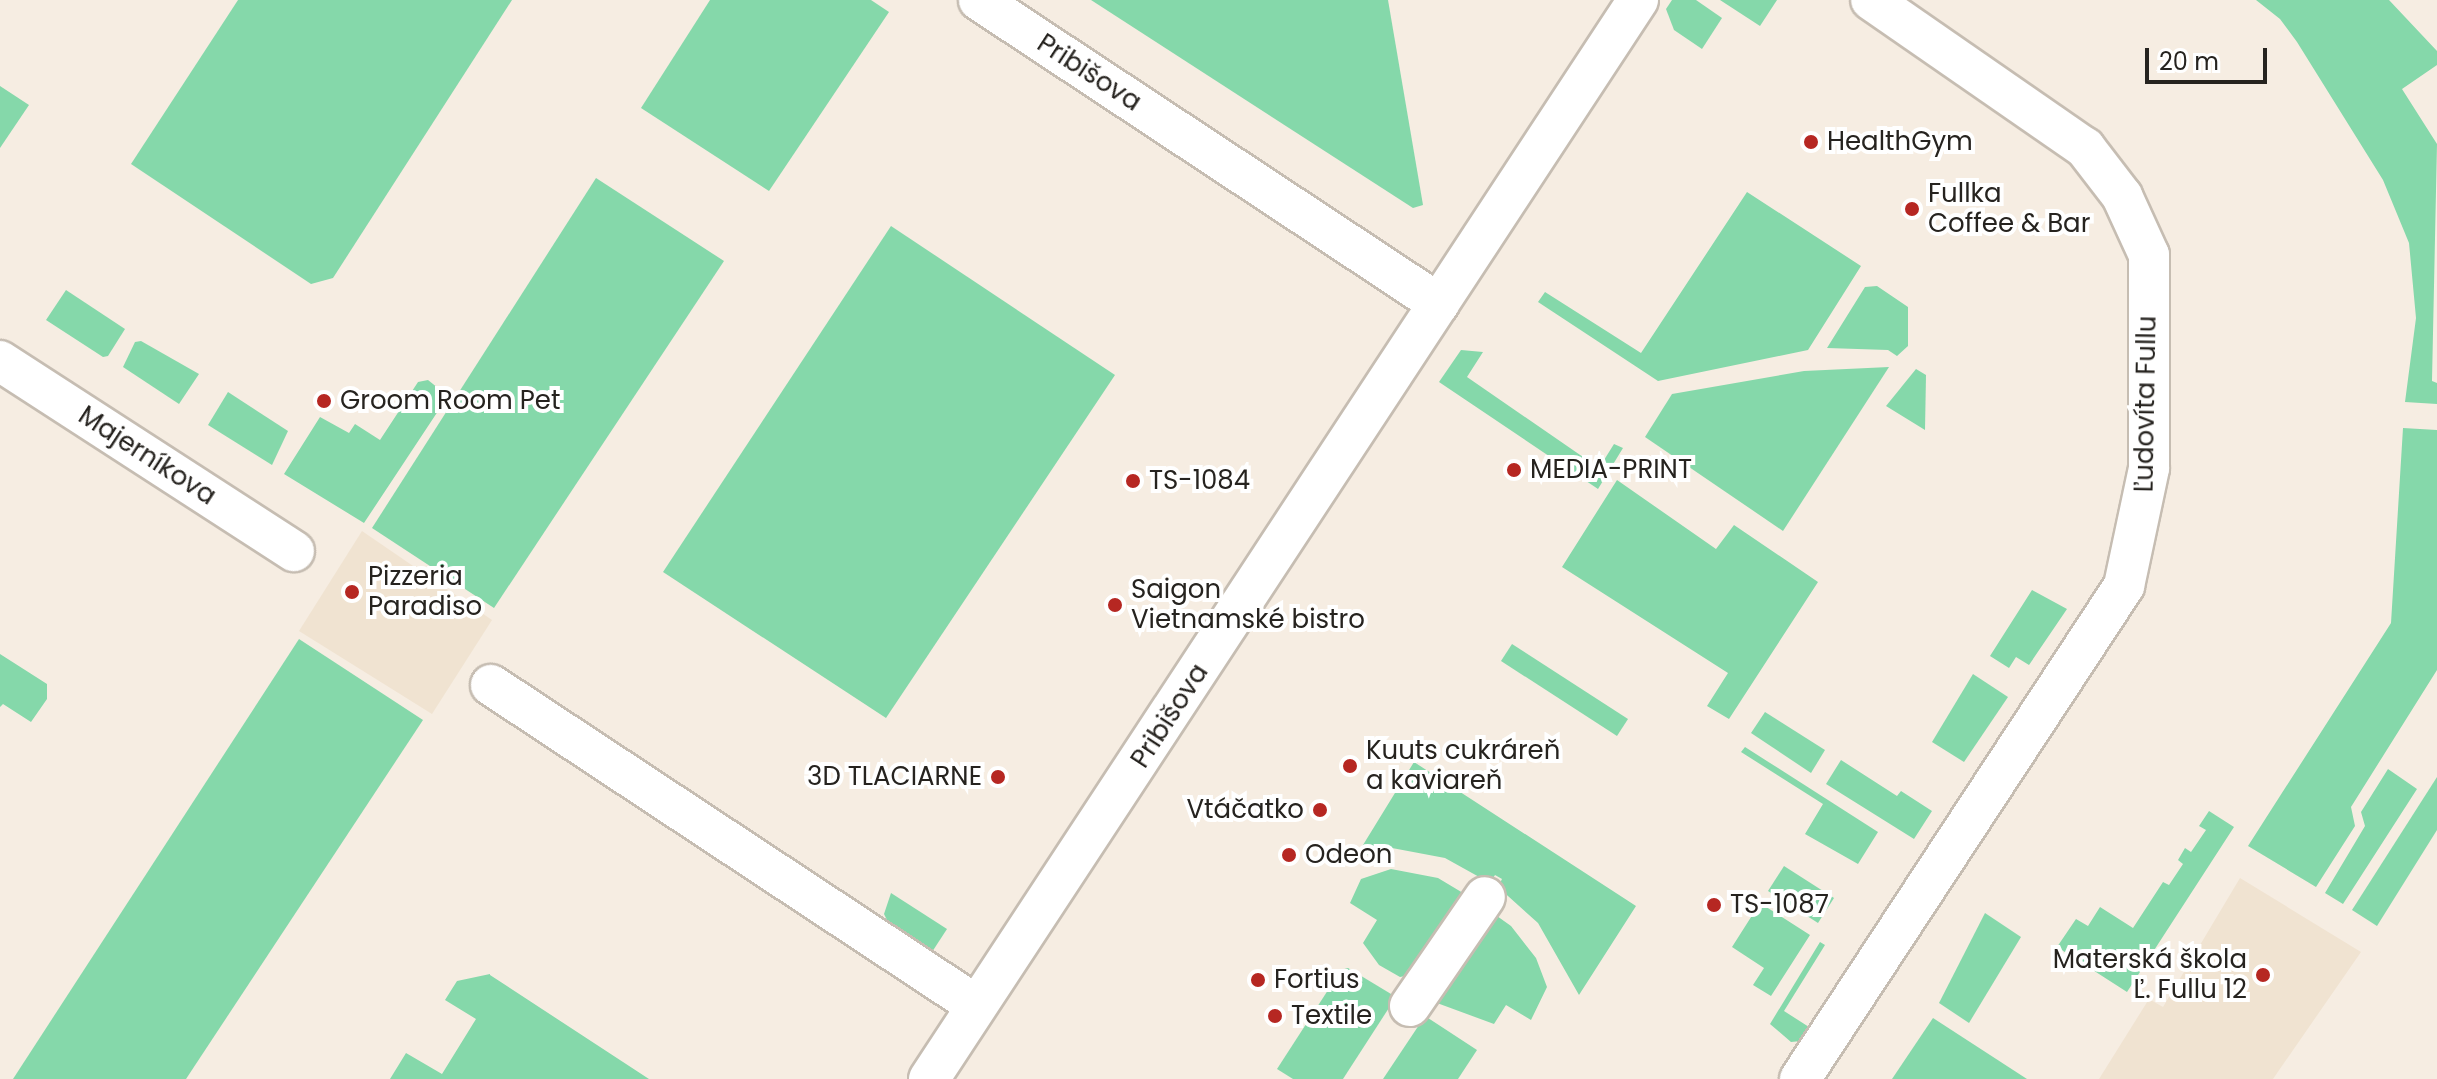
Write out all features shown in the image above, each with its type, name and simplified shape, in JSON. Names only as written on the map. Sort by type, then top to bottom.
[{"type":"street","name":"Pribišova","points":[[979,0],[1439,304]]},
{"type":"street","name":"Pribišova","points":[[929,1079],[1638,0]]},
{"type":"street","name":"Ľudovíta Fullu","points":[[1800,1079],[2124,586],[2149,468],[2149,255],[2122,196],[2085,148],[1871,0]]},
{"type":"street","name":"Majerníkova","points":[[0,361],[294,551]]},
{"type":"street","points":[[491,685],[977,1006]]},
{"type":"street","points":[[1410,1006],[1485,897]]},
{"type":"shaded area","points":[[362,531],[492,620],[432,714],[299,631]]},
{"type":"shaded area","name":"Materská škola Ľ. Fullu 12","points":[[2240,878],[2361,952],[2273,1079],[2099,1079],[2149,999],[2163,1007]]},
{"type":"green space","points":[[238,0],[512,0],[333,278],[311,284],[131,164]]},
{"type":"green space","points":[[710,0],[871,0],[889,12],[769,191],[641,108]]},
{"type":"green space","points":[[1091,0],[1388,0],[1423,205],[1413,208]]},
{"type":"green space","points":[[1672,0],[1696,0],[1722,18],[1702,49],[1674,30],[1666,9]]},
{"type":"green space","points":[[1720,0],[1777,0],[1760,26]]},
{"type":"green space","points":[[2256,0],[2389,0],[2437,51],[2437,65],[2402,89],[2437,144],[2432,381],[2437,383],[2437,404],[2405,402],[2416,318],[2409,243],[2383,180],[2297,42],[2280,19]]},
{"type":"green space","points":[[0,86],[29,105],[0,148]]},
{"type":"green space","points":[[596,178],[724,261],[494,608],[372,528]]},
{"type":"green space","points":[[1747,192],[1861,266],[1808,350],[1658,381],[1538,302],[1545,292],[1641,353]]},
{"type":"green space","points":[[891,226],[1115,375],[886,718],[663,572]]},
{"type":"green space","points":[[1877,286],[1908,307],[1908,346],[1897,356],[1888,350],[1827,348],[1865,287]]},
{"type":"green space","points":[[66,290],[125,329],[108,356],[103,357],[46,320]]},
{"type":"green space","points":[[141,341],[199,374],[179,404],[123,367],[135,342]]},
{"type":"green space","points":[[1461,350],[1483,352],[1467,377],[1599,468],[1614,444],[1623,448],[1598,489],[1439,382]]},
{"type":"green space","points":[[1889,367],[1783,531],[1645,437],[1672,394],[1804,371]]},
{"type":"green space","points":[[1916,369],[1926,375],[1925,430],[1886,406]]},
{"type":"green space","points":[[428,380],[448,396],[364,523],[284,474],[320,417],[349,433],[355,424],[380,440],[418,382]]},
{"type":"green space","points":[[228,392],[288,431],[272,465],[208,425]]},
{"type":"green space","points":[[2403,428],[2437,430],[2437,670],[2351,807],[2355,826],[2316,887],[2248,846],[2391,623]]},
{"type":"green space","points":[[1617,480],[1716,549],[1734,525],[1818,582],[1729,719],[1707,706],[1728,673],[1562,567]]},
{"type":"green space","points":[[2032,590],[2067,609],[2029,665],[2016,657],[2009,668],[1990,656]]},
{"type":"green space","points":[[299,639],[423,720],[186,1079],[13,1079]]},
{"type":"green space","points":[[1512,644],[1628,719],[1617,736],[1501,661]]},
{"type":"green space","points":[[0,654],[47,684],[47,699],[31,722],[3,704],[0,707]]},
{"type":"green space","points":[[1973,674],[2008,697],[1964,762],[1932,742]]},
{"type":"green space","points":[[1765,712],[1825,750],[1811,773],[1751,733]]},
{"type":"green space","points":[[1745,747],[1878,832],[1858,864],[1805,834],[1823,804],[1741,752]]},
{"type":"green space","points":[[1841,760],[1897,796],[1901,791],[1932,811],[1914,839],[1826,784]]},
{"type":"green space","points":[[1414,762],[1636,906],[1579,995],[1538,923],[1498,887],[1502,879],[1495,875],[1490,883],[1445,858],[1392,848],[1355,858]]},
{"type":"green space","points":[[2388,769],[2417,789],[2343,904],[2325,893],[2365,826],[2361,812]]},
{"type":"green space","points":[[2437,777],[2437,830],[2377,926],[2352,910]]},
{"type":"green space","points":[[2209,811],[2234,827],[2127,992],[2057,947],[2076,919],[2088,926],[2100,907],[2133,928],[2163,882],[2169,885],[2183,864],[2178,860],[2185,848],[2191,852],[2206,830],[2199,826]]},
{"type":"green space","points":[[1784,866],[1834,898],[1818,923],[1768,891]]},
{"type":"green space","points":[[1391,869],[1438,878],[1468,896],[1425,972],[1400,977],[1379,965],[1363,943],[1377,920],[1350,903],[1361,879]]},
{"type":"green space","points":[[891,893],[947,929],[932,952],[889,924],[884,914]]},
{"type":"green space","points":[[1760,903],[1810,935],[1771,996],[1753,985],[1764,968],[1732,947]]},
{"type":"green space","points":[[1490,911],[1511,926],[1536,958],[1547,987],[1531,1020],[1506,1005],[1494,1024],[1437,1003],[1438,979]]},
{"type":"green space","points":[[1985,913],[2021,937],[1969,1023],[1939,1003]]},
{"type":"green space","points":[[1820,942],[1825,945],[1784,1011],[1809,1027],[1801,1041],[1791,1042],[1770,1024]]},
{"type":"green space","points":[[1348,968],[1396,997],[1343,1079],[1293,1079],[1277,1069],[1341,970]]},
{"type":"green space","points":[[490,974],[649,1079],[390,1079],[406,1053],[442,1074],[476,1019],[445,1000],[457,981]]},
{"type":"green space","points":[[1425,1016],[1477,1050],[1458,1079],[1383,1079]]},
{"type":"green space","points":[[1933,1018],[2027,1079],[1892,1079]]},
{"type":"place","name":"HealthGym","points":[[1811,142]]},
{"type":"place","name":"Fullka Coffee & Bar","points":[[1912,209]]},
{"type":"place","name":"Groom Room Pet","points":[[324,401]]},
{"type":"place","name":"MEDIA-PRINT","points":[[1514,470]]},
{"type":"place","name":"TS-1084","points":[[1133,481]]},
{"type":"place","name":"Pizzeria Paradiso","points":[[352,592]]},
{"type":"place","name":"Saigon Vietnamské bistro","points":[[1115,605]]},
{"type":"place","name":"Kuuts cukráreň a kaviareň","points":[[1350,766]]},
{"type":"place","name":"3D TLACIARNE","points":[[998,777]]},
{"type":"place","name":"Vtáčatko","points":[[1320,810]]},
{"type":"place","name":"Odeon","points":[[1289,855]]},
{"type":"place","name":"TS-1087","points":[[1714,905]]},
{"type":"place","name":"Materská škola Ľ. Fullu 12","points":[[2263,975]]},
{"type":"place","name":"Fortius","points":[[1258,980]]},
{"type":"place","name":"Textile","points":[[1275,1016]]}]
